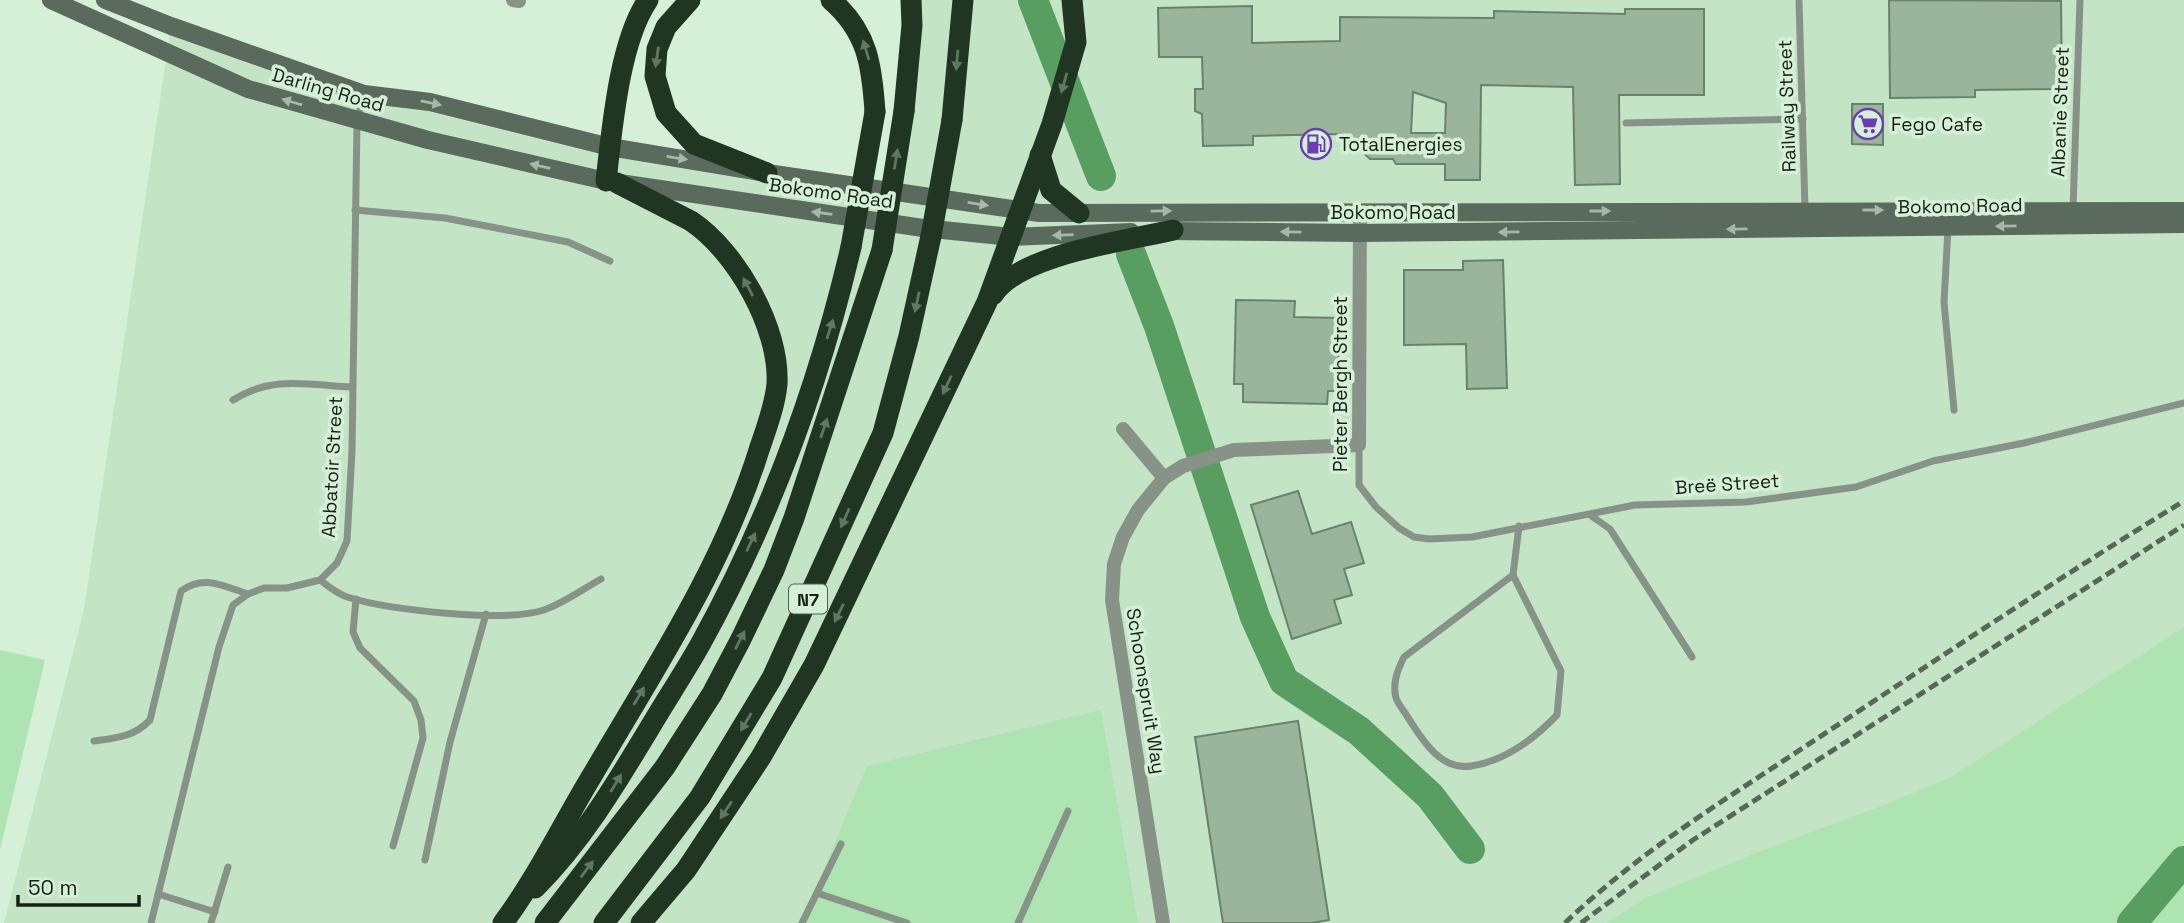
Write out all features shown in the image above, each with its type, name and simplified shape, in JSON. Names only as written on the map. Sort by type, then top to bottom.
[{"type":"highway","points":[[507,917],[649,679],[737,515],[772,410],[777,383],[772,346],[764,320],[747,283],[725,251],[691,221],[612,182],[610,147],[628,43],[639,13],[648,0]]},
{"type":"highway","points":[[690,0],[666,27],[657,48],[655,76],[666,113],[694,144],[767,173]]},
{"type":"highway","points":[[507,917],[558,865],[610,793],[701,642],[752,540],[798,428],[836,313],[851,247],[875,112],[872,70],[863,39],[842,9],[831,0]]},
{"type":"highway","name":"N7","points":[[545,923],[665,767],[712,694],[774,570],[794,518],[882,250],[904,110],[912,25],[911,0]]},
{"type":"highway","name":"N7","points":[[604,923],[700,797],[772,678],[883,433],[931,236],[952,120],[963,0]]},
{"type":"highway","points":[[640,923],[686,870],[761,757],[814,665],[987,302],[1052,124],[1076,42],[1072,0]]},
{"type":"highway","points":[[1040,155],[1051,190],[1079,213]]},
{"type":"highway","points":[[987,302],[1005,281],[1055,257],[1173,230]]},
{"type":"main road","name":"Darling Road","points":[[51,0],[248,89],[357,121],[612,182]]},
{"type":"main road","name":"Darling Road","points":[[105,0],[364,94],[430,102],[610,147]]},
{"type":"main road","name":"Bokomo Road","points":[[610,147],[1020,210],[1079,213],[1805,210],[1949,219]]},
{"type":"main road","name":"Bokomo Road","points":[[612,182],[923,228],[1011,237],[1173,230],[1359,233],[1805,229],[1949,219],[2073,218],[2184,211]]},
{"type":"main road","name":"Bokomo Road","points":[[2073,218],[2184,224]]},
{"type":"street","points":[[513,0],[519,1]]},
{"type":"street","name":"Pieter Bergh Street","points":[[1359,445],[1360,211]]},
{"type":"street","points":[[1123,429],[1164,478]]},
{"type":"street","name":"Schoonspruit Way","points":[[1163,923],[1112,600],[1114,564],[1123,537],[1138,510],[1164,478],[1184,466],[1234,450],[1268,447],[1318,449],[1359,445]]},
{"type":"lane","name":"Railway Street","points":[[1800,0],[1805,229]]},
{"type":"lane","name":"Albanie Street","points":[[2073,218],[2080,0]]},
{"type":"lane","name":"Abbatoir Street","points":[[320,580],[337,564],[347,541],[357,121],[364,94]]},
{"type":"lane","points":[[1626,122],[1803,119]]},
{"type":"lane","points":[[355,210],[445,218],[568,242],[610,261]]},
{"type":"lane","points":[[1949,219],[1944,302],[1954,411]]},
{"type":"lane","points":[[233,400],[250,389],[276,383],[352,387]]},
{"type":"lane","name":"Breë Street","points":[[1429,539],[1472,537],[1634,505],[1746,502],[1856,487],[1933,461],[2024,443],[2184,403]]},
{"type":"lane","name":"Pieter Bergh Street","points":[[1359,445],[1359,485],[1376,507],[1407,532],[1414,537],[1429,539]]},
{"type":"lane","points":[[1590,515],[1610,529],[1692,657]]},
{"type":"lane","points":[[1513,575],[1404,656],[1395,674],[1396,698],[1423,742],[1447,763],[1469,767],[1505,756],[1538,735],[1558,715],[1561,671],[1513,575],[1519,526]]},
{"type":"lane","points":[[151,923],[219,647],[233,605],[248,594],[264,588],[287,587],[320,580],[344,596],[416,610],[520,614],[545,610],[601,579]]},
{"type":"lane","points":[[94,741],[124,737],[139,731],[150,720],[181,592],[192,583],[204,581],[248,594]]},
{"type":"lane","points":[[356,599],[352,632],[360,648],[414,701],[421,720],[423,738],[393,846]]},
{"type":"lane","points":[[425,860],[450,742],[486,614]]},
{"type":"lane","points":[[1018,923],[1068,811]]},
{"type":"lane","points":[[803,923],[841,844]]},
{"type":"lane","points":[[211,923],[228,867]]},
{"type":"lane","points":[[817,893],[907,923]]},
{"type":"lane","points":[[159,894],[215,912]]},
{"type":"shaded area","points":[[911,0],[2184,0],[2184,627],[1951,777],[1645,898],[1606,923],[4,923],[84,609],[171,26],[364,94],[610,147],[887,190]]},
{"type":"shaded area","points":[[2184,627],[2184,923],[1606,923],[1645,898],[1951,777]]},
{"type":"shaded area","points":[[0,650],[45,660],[0,850]]},
{"type":"shaded area","points":[[1101,710],[1138,923],[801,923],[867,766]]},
{"type":"building","points":[[1889,0],[2061,1],[2062,89],[1975,90],[1975,97],[1890,98]]},
{"type":"building","points":[[1252,6],[1252,43],[1340,41],[1340,17],[1494,18],[1494,11],[1625,14],[1625,9],[1704,9],[1704,95],[1619,95],[1620,184],[1575,185],[1573,87],[1481,85],[1480,180],[1445,180],[1445,164],[1396,164],[1393,159],[1370,159],[1342,134],[1253,136],[1253,145],[1203,146],[1202,114],[1195,111],[1195,89],[1203,89],[1202,57],[1159,57],[1158,8]],"holes":[[[1413,92],[1446,103],[1445,133],[1411,133]]]},
{"type":"building","name":"Fego Cafe","points":[[1852,104],[1883,104],[1883,145],[1852,144]]},
{"type":"building","points":[[1503,260],[1507,388],[1467,389],[1466,344],[1404,345],[1404,270],[1463,270],[1463,261]]},
{"type":"building","points":[[1236,300],[1295,301],[1294,317],[1339,318],[1338,391],[1328,391],[1327,404],[1243,402],[1243,384],[1234,384]]},
{"type":"building","points":[[1298,491],[1312,534],[1351,522],[1364,563],[1344,569],[1352,595],[1334,600],[1341,623],[1292,639],[1251,505]]},
{"type":"building","points":[[1298,721],[1329,920],[1312,923],[1223,923],[1195,737]]},
{"type":"waterway","points":[[1033,0],[1101,176]]},
{"type":"waterway","points":[[1131,254],[1159,326],[1255,617],[1284,681],[1359,731],[1430,796],[1470,849]]},
{"type":"waterway","points":[[2132,923],[2184,861]]},
{"type":"railway","points":[[1565,923],[1624,871],[1720,803],[2000,618],[2184,501]]},
{"type":"railway","points":[[1581,923],[1693,840],[2184,525]]},
{"type":"place","name":"Fego Cafe","points":[[1868,124]]},
{"type":"place","name":"TotalEnergies","points":[[1316,144]]}]
